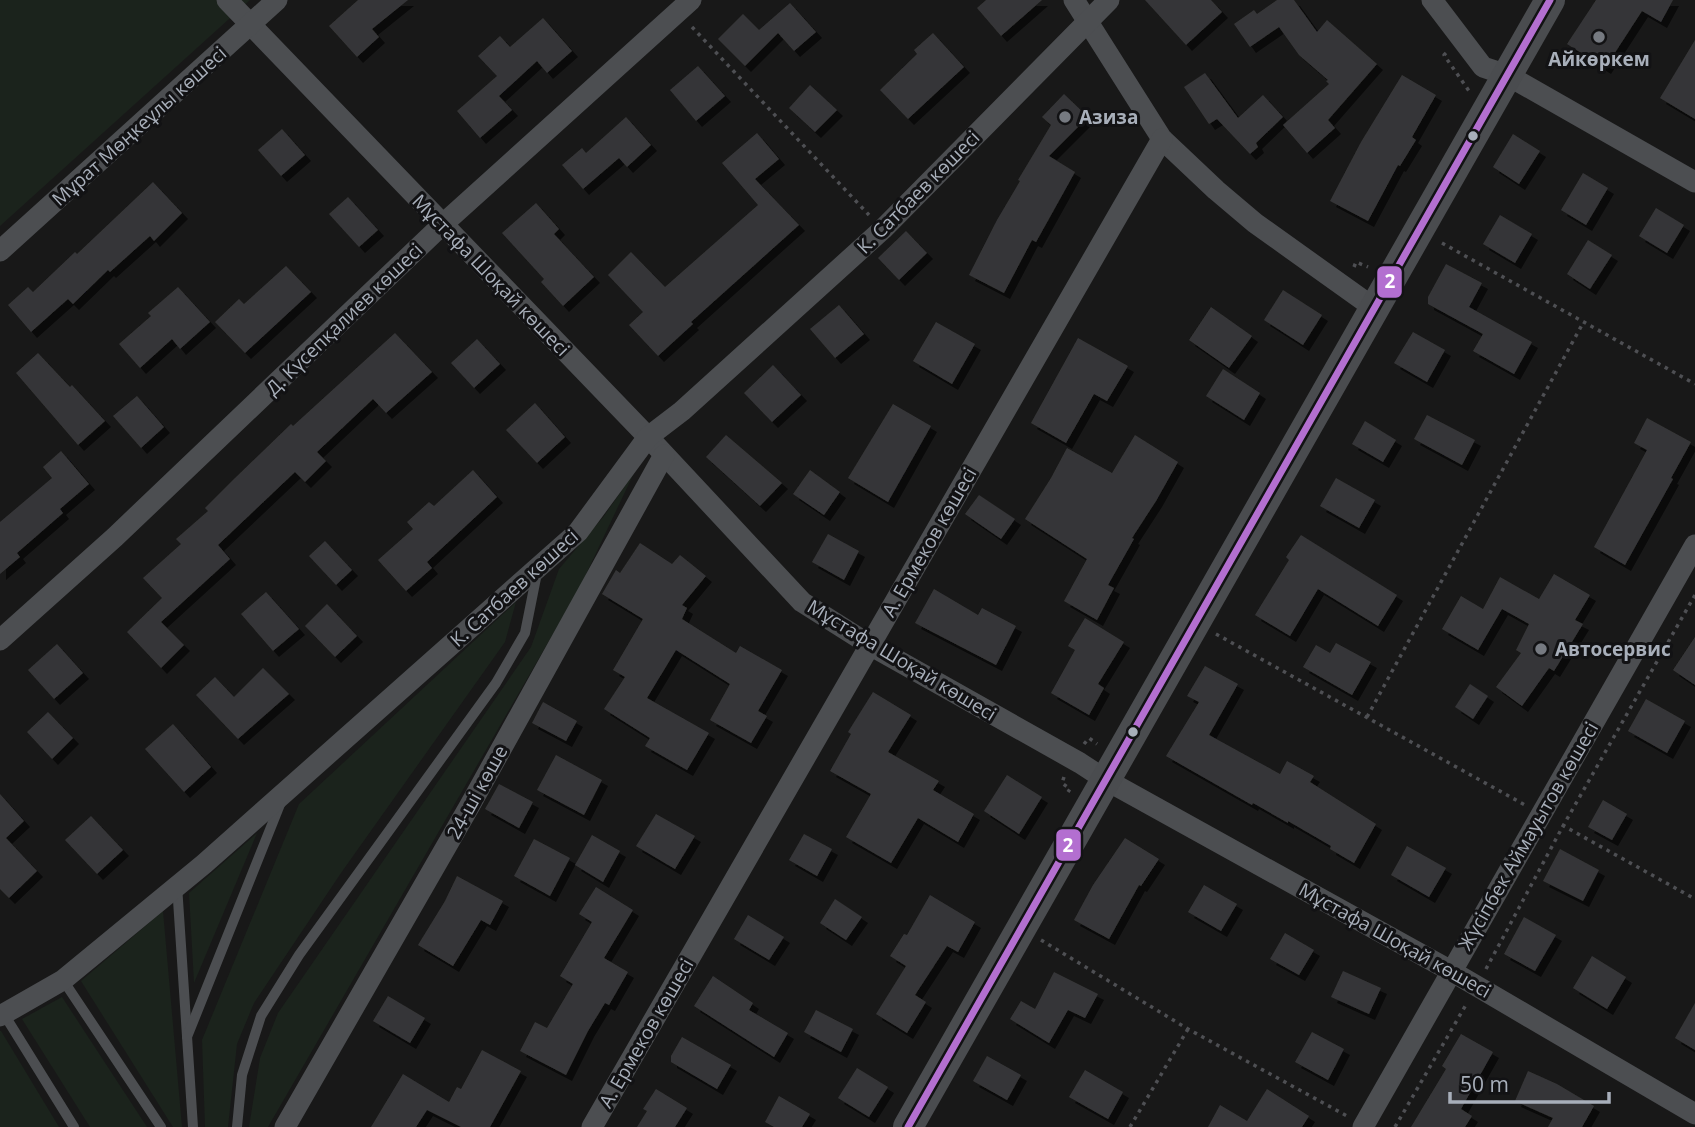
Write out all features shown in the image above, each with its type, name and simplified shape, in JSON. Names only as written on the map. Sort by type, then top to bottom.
[{"type":"street","name":"Мұстафа Шоқай көшесі","points":[[227,0],[648,437],[802,602],[870,645],[1106,780],[1451,971],[1695,1114]]},
{"type":"street","name":"Мұрат Мөңкеұлы көшесі","points":[[0,251],[277,0]]},
{"type":"street","points":[[1074,0],[1161,139],[1245,215],[1374,308]]},
{"type":"street","name":"К. Сатбаев көшесі","points":[[1,1013],[63,979],[177,885],[578,533],[648,437],[682,411],[883,229],[1110,0]]},
{"type":"street","points":[[1432,0],[1483,67],[1507,75],[1695,182]]},
{"type":"street","points":[[908,1127],[1550,0]]},
{"type":"street","name":"Д. Күсепқалиев көшесі","points":[[0,640],[115,537],[442,225],[684,6]]},
{"type":"street","name":"А. Ермеков көшесі","points":[[592,1127],[1161,139]]},
{"type":"street","name":"24-ші көше","points":[[285,1127],[476,795],[664,455]]},
{"type":"street","name":"Жүсіпбек Аймауытов көшесі","points":[[1364,1126],[1695,545]]},
{"type":"lane","points":[[237,1127],[242,1075],[261,1016],[299,955],[496,683],[525,633],[538,568]]},
{"type":"lane","points":[[187,1037],[286,791]]},
{"type":"lane","points":[[177,885],[193,1127]]},
{"type":"lane","points":[[63,979],[161,1127]]},
{"type":"lane","points":[[1,1013],[74,1127]]},
{"type":"path","points":[[684,6],[883,229]]},
{"type":"path","points":[[1462,39],[1444,55],[1469,91],[1462,103]]},
{"type":"path","points":[[1419,230],[1695,384]]},
{"type":"path","points":[[1344,287],[1356,262],[1367,268],[1374,256]]},
{"type":"path","points":[[1367,717],[1583,323]]},
{"type":"path","points":[[1395,1127],[1477,986],[1563,826],[1695,595]]},
{"type":"path","points":[[1196,622],[1695,899]]},
{"type":"path","points":[[1063,801],[1070,789],[1062,783],[1072,759],[1088,738],[1099,745]]},
{"type":"path","points":[[1021,928],[1188,1029],[1364,1126]]},
{"type":"path","points":[[1130,1127],[1188,1029]]},
{"type":"shaded area","points":[[0,0],[250,0],[0,226]]},
{"type":"shaded area","points":[[634,473],[579,589],[268,1127],[249,1127],[260,1058],[278,1013],[531,647],[559,569],[604,516]]},
{"type":"shaded area","points":[[516,602],[505,642],[341,873],[254,1003],[237,1044],[228,1127],[205,1127],[202,1040],[299,804]]},
{"type":"shaded area","points":[[257,833],[194,983],[189,893]]},
{"type":"shaded area","points":[[163,911],[182,1127],[173,1127],[81,981]]},
{"type":"shaded area","points":[[62,997],[147,1127],[90,1127],[22,1019]]},
{"type":"shaded area","points":[[1,1031],[59,1127],[0,1127]]},
{"type":"building","points":[[358,0],[408,0],[372,29],[379,37],[357,57],[329,26]]},
{"type":"building","points":[[986,0],[1042,0],[1001,36],[977,8]]},
{"type":"building","points":[[1145,0],[1211,0],[1222,12],[1186,45]]},
{"type":"building","points":[[1277,0],[1294,0],[1317,32],[1327,20],[1377,64],[1328,120],[1335,128],[1307,153],[1283,125],[1329,84],[1326,81],[1328,80],[1299,55],[1279,27],[1250,47],[1234,24],[1254,10],[1257,14]]},
{"type":"building","points":[[1596,0],[1673,0],[1661,22],[1642,11],[1605,68],[1567,44]]},
{"type":"building","points":[[790,3],[816,32],[794,51],[778,33],[745,66],[718,39],[743,14],[759,30]]},
{"type":"building","points":[[543,18],[572,51],[547,73],[537,61],[499,96],[512,110],[480,138],[457,111],[497,76],[478,56],[500,36],[510,47]]},
{"type":"building","points":[[933,33],[964,67],[908,119],[880,90],[917,54],[914,50]]},
{"type":"building","points":[[1695,40],[1695,119],[1660,98]]},
{"type":"building","points":[[698,66],[725,96],[696,121],[670,90]]},
{"type":"building","points":[[1205,73],[1238,118],[1263,95],[1283,117],[1256,143],[1258,147],[1250,154],[1217,119],[1209,124],[1184,87]]},
{"type":"building","points":[[1402,75],[1436,95],[1412,137],[1416,140],[1400,166],[1398,165],[1368,221],[1330,201],[1361,142]]},
{"type":"building","points":[[810,85],[837,110],[815,132],[789,108]]},
{"type":"building","points":[[1064,94],[1088,117],[1049,156],[1075,172],[1036,242],[1032,240],[1004,293],[969,275],[1020,181],[1018,180],[1051,125],[1042,117]]},
{"type":"building","points":[[626,117],[651,145],[627,167],[619,158],[583,189],[562,165],[582,148],[586,153]]},
{"type":"building","points":[[282,129],[305,155],[281,176],[258,150]]},
{"type":"building","points":[[757,133],[779,159],[755,179],[799,225],[691,322],[693,324],[658,356],[629,325],[643,312],[608,275],[631,252],[665,287],[758,205],[722,163]]},
{"type":"building","points":[[1513,134],[1540,151],[1519,184],[1493,167]]},
{"type":"building","points":[[1583,173],[1608,188],[1586,225],[1561,210]]},
{"type":"building","points":[[153,182],[182,213],[154,241],[150,236],[110,272],[108,270],[73,304],[68,299],[31,332],[8,305],[28,287],[33,292]]},
{"type":"building","points":[[348,197],[378,230],[359,247],[329,214]]},
{"type":"building","points":[[536,203],[559,229],[554,234],[594,277],[563,306],[541,282],[544,279],[502,233]]},
{"type":"building","points":[[1656,208],[1684,225],[1667,253],[1639,236]]},
{"type":"building","points":[[1500,215],[1532,234],[1515,263],[1483,244]]},
{"type":"building","points":[[906,231],[927,253],[899,280],[878,258]]},
{"type":"building","points":[[1588,240],[1612,255],[1590,289],[1567,274]]},
{"type":"building","points":[[1446,264],[1482,283],[1469,307],[1532,342],[1514,374],[1473,351],[1483,334],[1428,304],[1428,297]]},
{"type":"building","points":[[286,266],[311,292],[245,353],[215,322],[239,299],[244,304]]},
{"type":"building","points":[[178,287],[210,322],[180,349],[172,339],[140,368],[119,344],[151,316],[148,313]]},
{"type":"building","points":[[1283,290],[1322,315],[1303,345],[1264,320]]},
{"type":"building","points":[[839,305],[864,334],[835,358],[810,329]]},
{"type":"building","points":[[1211,307],[1252,336],[1229,368],[1189,340]]},
{"type":"building","points":[[936,322],[975,344],[952,384],[913,361]]},
{"type":"building","points":[[1413,332],[1445,350],[1427,382],[1394,363]]},
{"type":"building","points":[[395,333],[432,372],[386,413],[373,399],[317,452],[326,461],[305,482],[295,472],[218,545],[230,559],[161,622],[184,645],[161,668],[127,632],[162,598],[143,578],[181,544],[176,539],[208,511],[205,508],[235,478],[291,424],[293,426]]},
{"type":"building","points":[[1078,338],[1128,366],[1107,401],[1094,394],[1066,443],[1031,423]]},
{"type":"building","points":[[477,339],[500,364],[474,388],[451,363]]},
{"type":"building","points":[[38,353],[105,421],[78,445],[16,373]]},
{"type":"building","points":[[773,365],[801,395],[772,422],[744,393]]},
{"type":"building","points":[[1223,369],[1260,393],[1244,420],[1206,396]]},
{"type":"building","points":[[137,396],[164,427],[141,448],[113,416]]},
{"type":"building","points":[[535,403],[565,437],[537,463],[506,430]]},
{"type":"building","points":[[893,404],[931,426],[888,502],[848,478]]},
{"type":"building","points":[[1427,415],[1475,440],[1462,465],[1414,439]]},
{"type":"building","points":[[1647,418],[1691,442],[1625,565],[1594,547],[1647,450],[1634,443]]},
{"type":"building","points":[[1365,421],[1396,440],[1383,462],[1352,444]]},
{"type":"building","points":[[726,435],[782,483],[760,506],[706,457]]},
{"type":"building","points":[[1135,435],[1178,462],[1132,538],[1134,539],[1108,585],[1114,588],[1097,620],[1064,601],[1087,559],[1025,519],[1067,448],[1112,473]]},
{"type":"building","points":[[61,451],[89,484],[60,509],[63,513],[17,553],[20,557],[0,574],[0,522],[52,478],[43,467]]},
{"type":"building","points":[[473,470],[497,497],[427,562],[432,568],[406,591],[378,560],[413,529],[407,522],[429,502],[434,506]]},
{"type":"building","points":[[810,470],[840,492],[824,515],[793,494]]},
{"type":"building","points":[[1336,478],[1375,500],[1359,528],[1320,506]]},
{"type":"building","points":[[979,495],[1015,519],[1001,539],[965,514]]},
{"type":"building","points":[[828,534],[859,551],[844,580],[812,562]]},
{"type":"building","points":[[1301,535],[1397,595],[1378,626],[1318,589],[1290,636],[1255,615]]},
{"type":"building","points":[[325,541],[352,570],[336,585],[309,556]]},
{"type":"building","points":[[640,543],[672,564],[680,555],[706,576],[682,605],[687,608],[682,619],[736,653],[740,646],[782,670],[758,711],[767,716],[751,743],[710,720],[730,684],[676,650],[647,698],[709,733],[687,770],[645,746],[650,738],[604,709],[625,677],[613,670],[643,619],[602,594],[616,570],[620,573]]},
{"type":"building","points":[[1554,574],[1590,595],[1575,620],[1583,624],[1554,671],[1549,668],[1522,706],[1496,687],[1521,653],[1516,650],[1529,624],[1502,609],[1478,650],[1442,629],[1461,596],[1483,609],[1500,577],[1539,599]]},
{"type":"building","points":[[934,589],[978,615],[982,608],[1016,626],[996,665],[915,623]]},
{"type":"building","points":[[266,592],[299,629],[273,651],[241,614]]},
{"type":"building","points":[[327,604],[357,636],[335,657],[305,626]]},
{"type":"building","points":[[1085,618],[1124,642],[1098,684],[1104,688],[1089,715],[1051,693],[1075,650],[1068,646]]},
{"type":"building","points":[[1695,637],[1695,685],[1673,670]]},
{"type":"building","points":[[1336,643],[1371,662],[1352,695],[1303,667],[1316,645],[1330,653]]},
{"type":"building","points":[[57,644],[83,673],[54,699],[28,670]]},
{"type":"building","points":[[1205,666],[1238,684],[1209,735],[1280,774],[1287,761],[1314,776],[1310,782],[1376,824],[1354,863],[1288,821],[1253,803],[1252,805],[1166,756],[1199,702],[1187,696]]},
{"type":"building","points":[[263,668],[289,694],[238,739],[196,695],[215,677],[234,697]]},
{"type":"building","points":[[1470,684],[1488,696],[1473,719],[1455,707]]},
{"type":"building","points":[[873,692],[911,715],[888,752],[939,781],[933,790],[974,814],[958,842],[918,818],[891,863],[846,837],[871,794],[830,771],[851,734],[848,732]]},
{"type":"building","points":[[1646,699],[1685,721],[1667,753],[1628,731]]},
{"type":"building","points":[[543,702],[577,721],[566,741],[532,723]]},
{"type":"building","points":[[48,712],[73,738],[52,759],[27,732]]},
{"type":"building","points":[[173,724],[211,767],[184,792],[145,749]]},
{"type":"building","points":[[556,755],[602,780],[584,815],[537,790]]},
{"type":"building","points":[[1007,775],[1042,797],[1019,834],[984,811]]},
{"type":"building","points":[[499,784],[533,802],[519,828],[485,809]]},
{"type":"building","points":[[0,794],[24,821],[6,838],[37,871],[9,898],[0,889]]},
{"type":"building","points":[[1603,800],[1627,814],[1612,840],[1588,827]]},
{"type":"building","points":[[656,814],[695,836],[675,869],[636,846]]},
{"type":"building","points":[[91,816],[123,850],[97,874],[65,840]]},
{"type":"building","points":[[804,834],[832,849],[817,876],[789,860]]},
{"type":"building","points":[[592,835],[620,851],[603,882],[575,865]]},
{"type":"building","points":[[1125,838],[1159,859],[1141,886],[1139,885],[1109,939],[1074,920],[1093,885]]},
{"type":"building","points":[[534,839],[570,858],[550,896],[514,876]]},
{"type":"building","points":[[1407,846],[1446,868],[1429,897],[1391,875]]},
{"type":"building","points":[[1560,849],[1599,870],[1583,901],[1543,881]]},
{"type":"building","points":[[457,876],[503,901],[490,925],[481,920],[453,966],[418,945]]},
{"type":"building","points":[[1204,885],[1237,904],[1221,931],[1188,912]]},
{"type":"building","points":[[596,887],[633,910],[604,958],[628,972],[609,1005],[605,1003],[588,1031],[566,1075],[520,1051],[535,1022],[547,1028],[573,984],[560,976],[592,922],[579,914]]},
{"type":"building","points":[[930,895],[975,922],[958,952],[947,946],[915,995],[926,1002],[907,1033],[876,1014],[906,966],[890,956],[904,934],[907,935]]},
{"type":"building","points":[[835,899],[862,917],[846,940],[820,923]]},
{"type":"building","points":[[748,915],[784,937],[769,960],[734,939]]},
{"type":"building","points":[[1524,917],[1556,935],[1535,971],[1504,954]]},
{"type":"building","points":[[1285,933],[1314,950],[1299,975],[1270,959]]},
{"type":"building","points":[[1592,956],[1626,977],[1607,1009],[1573,988]]},
{"type":"building","points":[[1343,971],[1381,988],[1369,1014],[1331,997]]},
{"type":"building","points":[[1054,972],[1098,994],[1085,1018],[1068,1010],[1049,1043],[1010,1019],[1021,1001],[1035,1009]]},
{"type":"building","points":[[713,976],[753,1003],[749,1010],[788,1033],[774,1057],[694,1006]]},
{"type":"building","points":[[388,996],[425,1018],[410,1043],[373,1021]]},
{"type":"building","points":[[1695,1003],[1695,1050],[1675,1038]]},
{"type":"building","points":[[816,1010],[853,1029],[841,1052],[804,1032]]},
{"type":"building","points":[[1312,1032],[1344,1049],[1328,1080],[1295,1062]]},
{"type":"building","points":[[1461,1034],[1493,1052],[1461,1109],[1472,1116],[1465,1127],[1411,1127],[1446,1069],[1442,1066]]},
{"type":"building","points":[[682,1037],[731,1065],[717,1089],[671,1062],[671,1056]]},
{"type":"building","points":[[482,1050],[521,1071],[490,1127],[461,1127],[427,1110],[416,1127],[371,1127],[403,1074],[449,1102],[457,1087],[461,1089]]},
{"type":"building","points":[[987,1056],[1021,1075],[1007,1100],[973,1081]]},
{"type":"building","points":[[857,1068],[888,1087],[869,1117],[838,1098]]},
{"type":"building","points":[[1085,1070],[1123,1092],[1108,1119],[1069,1097]]},
{"type":"building","points":[[1528,1071],[1557,1084],[1594,1106],[1582,1127],[1548,1127],[1553,1118],[1515,1101]]},
{"type":"building","points":[[656,1089],[687,1108],[675,1127],[637,1127],[647,1111],[643,1109]]},
{"type":"building","points":[[1267,1089],[1309,1116],[1302,1127],[1208,1127],[1220,1105],[1247,1121]]},
{"type":"building","points":[[779,1096],[810,1114],[802,1127],[774,1127],[765,1122]]},
{"type":"transit line","name":"2","points":[[908,1127],[1550,0]]},
{"type":"place","name":"Айкөркем","points":[[1599,37]]},
{"type":"place","name":"Азиза","points":[[1065,117]]},
{"type":"place","name":"Автосервис","points":[[1541,649]]}]
